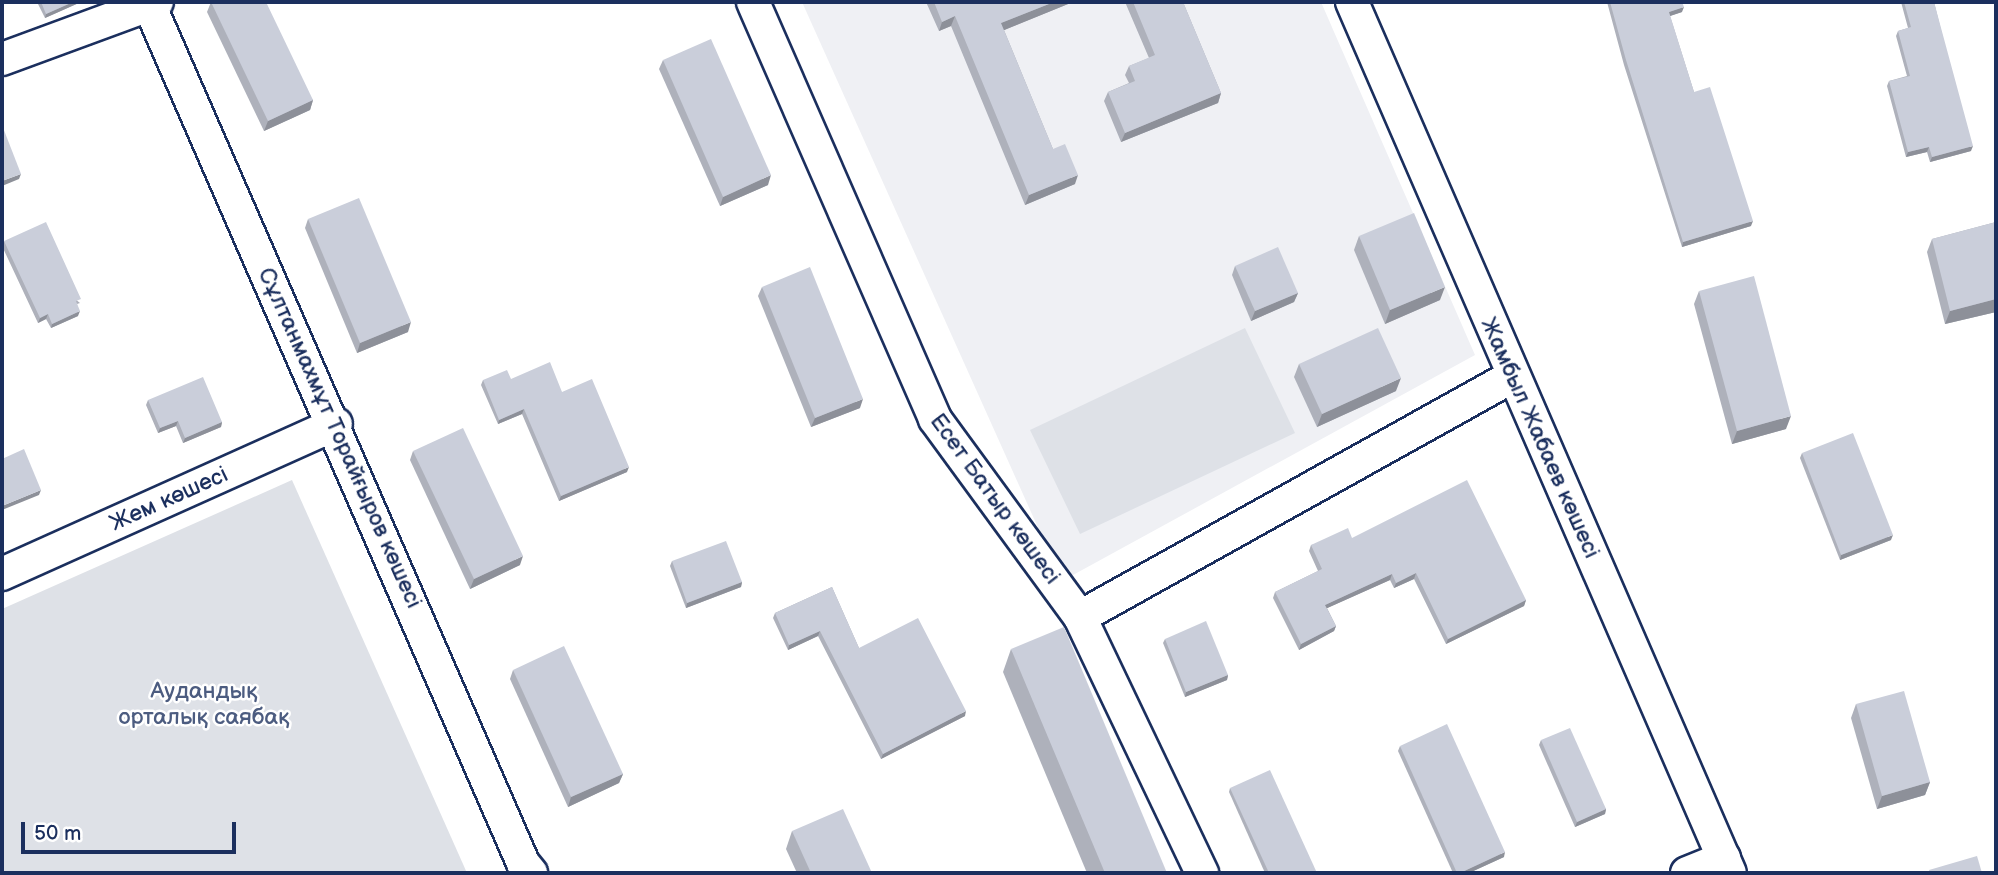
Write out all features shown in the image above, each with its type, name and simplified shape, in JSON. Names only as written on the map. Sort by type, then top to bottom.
[{"type":"street","name":"Есет Батыр көшесі","points":[[753,2],[934,419],[1080,617],[1202,873]]},
{"type":"street","name":"Жамбыл Жабаев көшесі","points":[[1352,2],[1512,377],[1727,865]]},
{"type":"street","points":[[2,59],[152,3]]},
{"type":"street","name":"Сұлтанмахмұт Торайғыров көшесі","points":[[152,3],[336,424],[523,863],[531,873]]},
{"type":"street","points":[[1080,617],[1512,377]]},
{"type":"street","name":"Жем көшесі","points":[[2,574],[336,424]]},
{"type":"street","points":[[1687,873],[1727,865]]},
{"type":"shaded area","points":[[802,2],[1321,2],[1475,355],[1062,581]]},
{"type":"green space","points":[[1245,328],[1295,433],[1080,534],[1030,430]]},
{"type":"green space","name":"Аудандық орталық саябақ","points":[[292,480],[467,873],[2,873],[2,609]]},
{"type":"building","points":[[41,2],[73,2],[46,14]]},
{"type":"building","points":[[211,2],[266,2],[313,100],[268,121]]},
{"type":"building","points":[[934,2],[1054,2],[1001,23],[1053,149],[1065,144],[1078,175],[1029,195],[955,16],[942,22]]},
{"type":"building","points":[[1133,2],[1183,2],[1221,93],[1125,133],[1108,92],[1135,81],[1129,66],[1155,55]]},
{"type":"building","points":[[1610,2],[1682,2],[1684,7],[1669,12],[1694,92],[1710,87],[1753,221],[1683,242]]},
{"type":"building","points":[[1904,2],[1934,2],[1973,146],[1932,157],[1929,147],[1908,152],[1889,81],[1910,76],[1898,31],[1911,27]]},
{"type":"building","points":[[711,39],[771,175],[723,197],[663,60]]},
{"type":"building","points":[[2,125],[21,174],[2,181]]},
{"type":"building","points":[[359,198],[411,322],[360,343],[308,219]]},
{"type":"building","points":[[1414,213],[1445,287],[1390,310],[1359,236]]},
{"type":"building","points":[[46,222],[81,299],[76,301],[80,311],[52,324],[48,314],[40,318],[4,241]]},
{"type":"building","points":[[1996,222],[1996,299],[1950,311],[1932,239]]},
{"type":"building","points":[[1278,247],[1298,293],[1255,311],[1235,266]]},
{"type":"building","points":[[810,267],[863,399],[815,418],[762,287]]},
{"type":"building","points":[[1754,276],[1791,416],[1737,431],[1699,291]]},
{"type":"building","points":[[1378,328],[1401,378],[1322,414],[1299,364]]},
{"type":"building","points":[[550,362],[562,392],[592,379],[629,467],[561,496],[524,409],[499,420],[483,380],[507,370],[511,379]]},
{"type":"building","points":[[203,377],[222,422],[185,438],[178,421],[160,428],[148,400]]},
{"type":"building","points":[[463,428],[523,556],[474,579],[413,451]]},
{"type":"building","points":[[1853,433],[1893,535],[1841,555],[1802,453]]},
{"type":"building","points":[[24,449],[41,490],[2,506],[2,459]]},
{"type":"building","points":[[1467,480],[1526,600],[1448,639],[1416,573],[1396,583],[1392,574],[1325,605],[1336,626],[1301,644],[1275,592],[1322,569],[1311,545],[1348,528],[1352,538]]},
{"type":"building","points":[[726,541],[742,582],[687,603],[672,561]]},
{"type":"building","points":[[832,587],[859,648],[918,618],[966,711],[883,754],[820,631],[789,645],[775,613]]},
{"type":"building","points":[[1206,621],[1228,675],[1186,692],[1165,639]]},
{"type":"building","points":[[1064,627],[1167,873],[1105,873],[1011,649]]},
{"type":"building","points":[[564,646],[623,774],[571,797],[513,670]]},
{"type":"building","points":[[1904,691],[1930,782],[1882,796],[1856,704]]},
{"type":"building","points":[[1447,724],[1505,852],[1460,873],[1457,873],[1400,746]]},
{"type":"building","points":[[1570,728],[1606,809],[1577,822],[1541,740]]},
{"type":"building","points":[[1270,770],[1317,873],[1269,873],[1230,788]]},
{"type":"building","points":[[843,809],[872,873],[811,873],[792,831]]},
{"type":"building","points":[[1977,856],[1982,873],[1930,873],[1929,870]]}]
